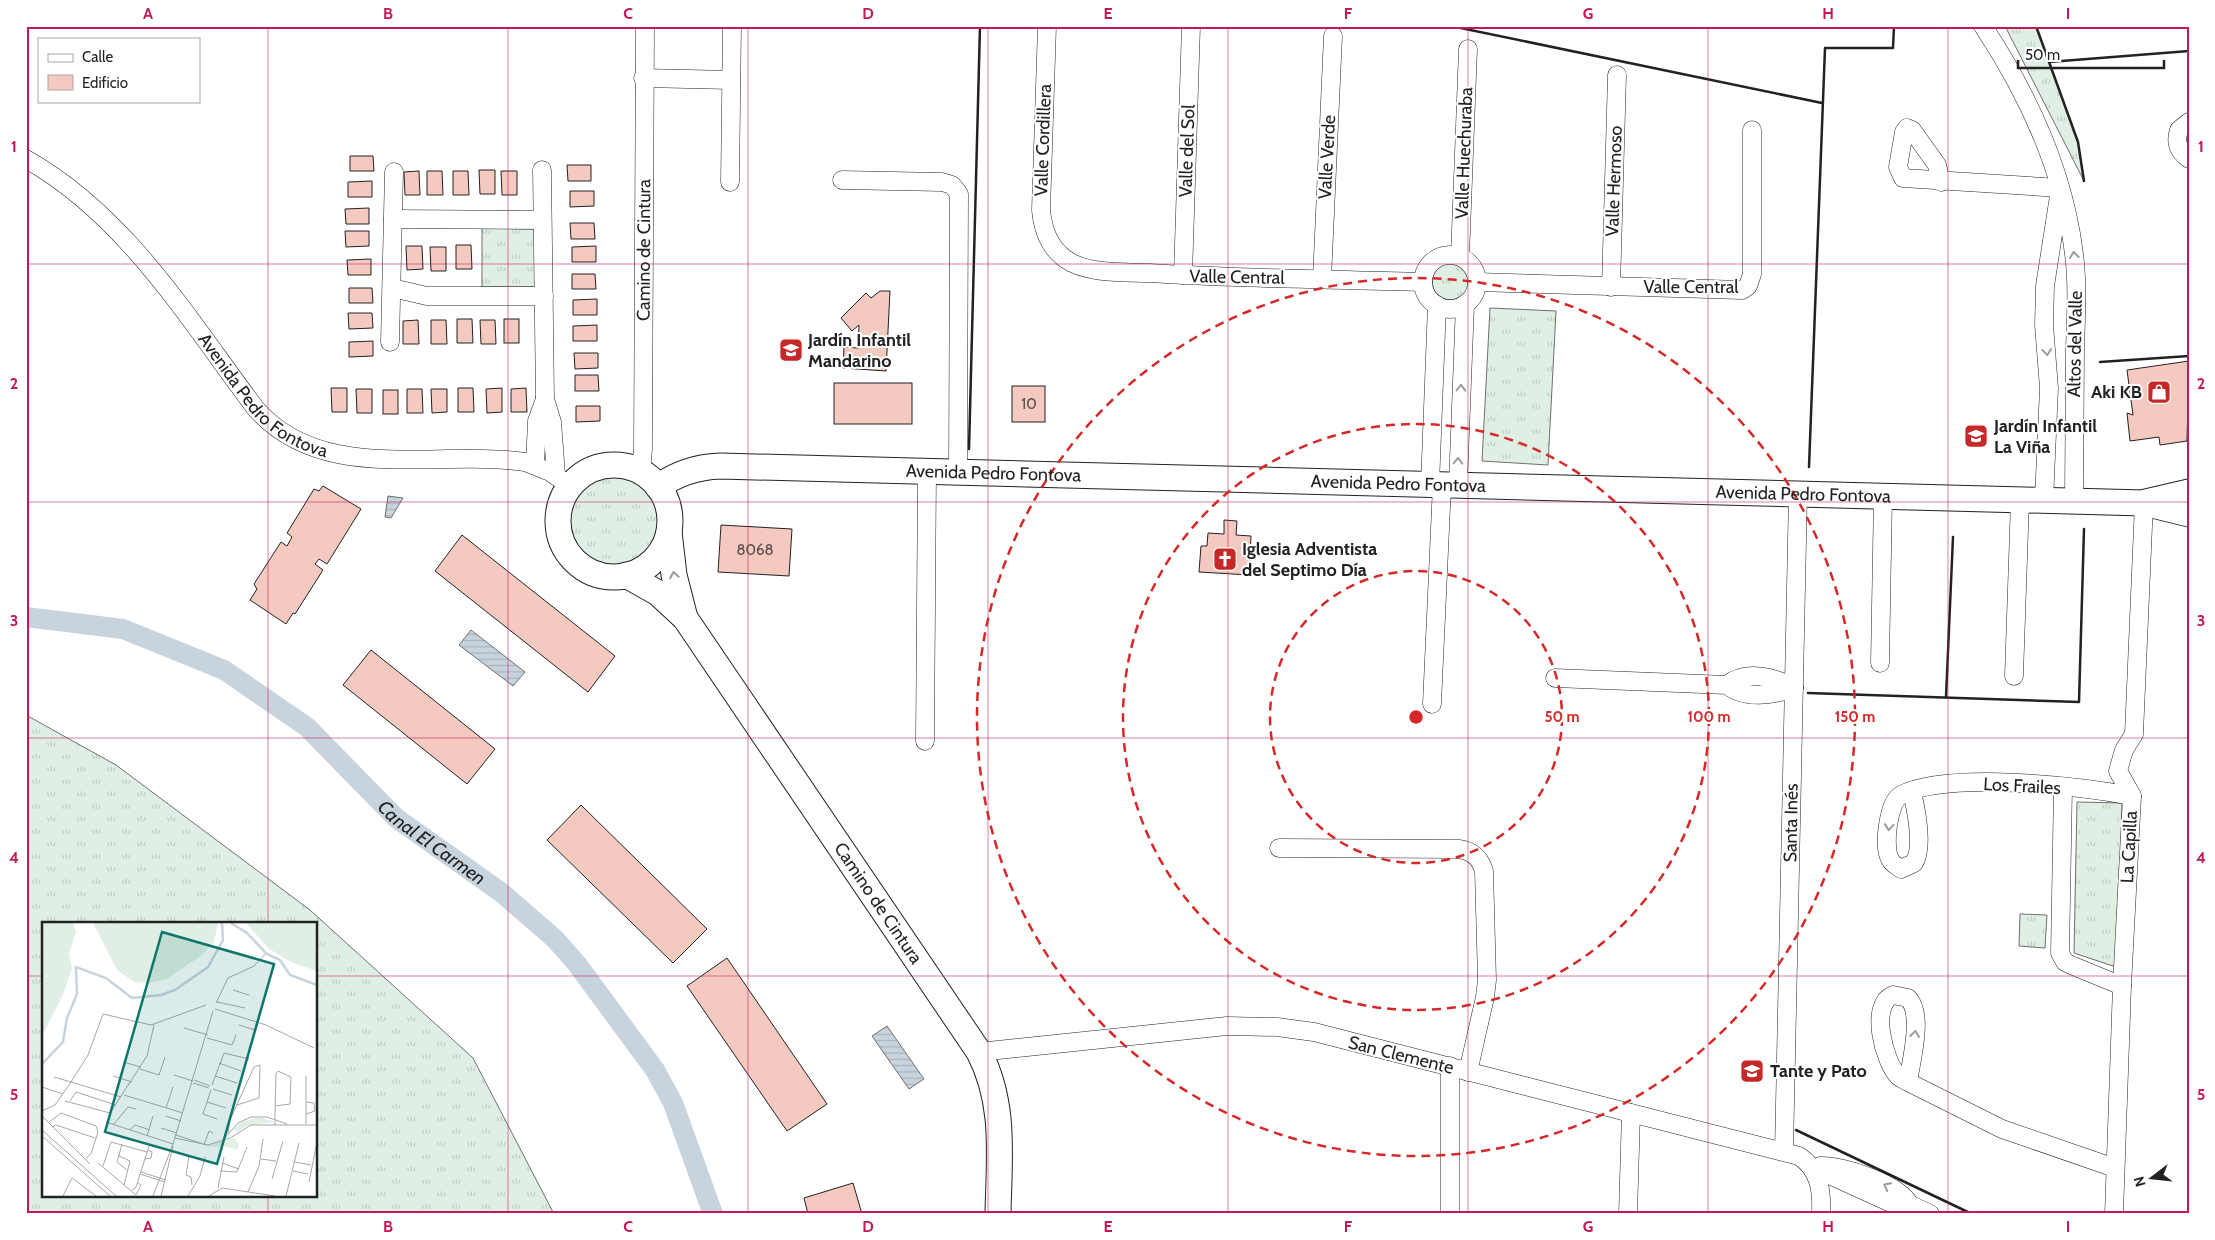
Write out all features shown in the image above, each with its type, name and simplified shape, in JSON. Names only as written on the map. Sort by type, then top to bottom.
[{"type":"street","name":"Camino de Cintura","points":[[645,26],[643,78],[644,449],[650,479]]},
{"type":"street","points":[[730,182],[732,26]]},
{"type":"street","name":"Valle Cordillera","points":[[1047,26],[1041,210],[1046,235],[1056,251]]},
{"type":"street","name":"Valle del Sol","points":[[1183,276],[1191,26]]},
{"type":"street","name":"Altos del Valle","points":[[1983,28],[2021,89],[2036,120],[2060,188],[2071,234],[2076,273],[2074,501]]},
{"type":"street","name":"Valle Verde","points":[[1322,279],[1333,36]]},
{"type":"street","name":"Valle Huechuraba","points":[[1460,257],[1468,49]]},
{"type":"street","name":"Valle Hermoso","points":[[1612,287],[1617,75]]},
{"type":"street","points":[[643,78],[731,80]]},
{"type":"street","points":[[2189,122],[2179,130],[2177,143],[2179,150],[2189,158]]},
{"type":"street","name":"Valle Central","points":[[1477,282],[1736,291],[1748,286],[1752,274],[1752,130]]},
{"type":"street","name":"Avenida Pedro Fontova","points":[[26,159],[83,198],[122,235],[154,272],[256,409],[269,424],[285,436],[317,450],[347,456],[511,460],[534,465],[563,481]]},
{"type":"street","points":[[542,170],[545,399],[552,422],[563,481],[564,496],[558,517],[559,528],[565,547],[574,560],[586,569],[606,576],[626,575],[650,564],[666,543],[669,530],[668,507],[650,479],[627,466],[612,465],[598,467],[563,481]]},
{"type":"street","points":[[390,342],[394,172]]},
{"type":"street","points":[[842,180],[942,182],[952,185],[958,194],[958,473]]},
{"type":"street","points":[[1941,182],[2060,188]]},
{"type":"street","name":"Altos del Valle","points":[[2014,676],[2032,500],[2046,458],[2049,388],[2044,324],[2044,286],[2060,188]]},
{"type":"street","points":[[393,219],[542,220]]},
{"type":"street","name":"Valle Central","points":[[1056,251],[1071,262],[1089,268],[1183,276],[1424,282]]},
{"type":"street","points":[[1432,704],[1443,485],[1465,304],[1475,292],[1477,282],[1472,267],[1460,257],[1445,255],[1432,262],[1424,274],[1427,295],[1437,305],[1451,308],[1465,304]]},
{"type":"street","points":[[392,288],[427,296],[544,296]]},
{"type":"street","points":[[1437,305],[1443,485]]},
{"type":"street","points":[[534,465],[537,421],[545,399]]},
{"type":"street","points":[[2046,458],[2074,458]]},
{"type":"street","name":"Avenida Pedro Fontova","points":[[650,479],[706,466],[2144,503],[2189,514]]},
{"type":"street","points":[[925,740],[926,472]]},
{"type":"street","name":"Avenida Pedro Fontova","points":[[2144,503],[2189,492]]},
{"type":"street","name":"Santa Inés","points":[[1784,1151],[1798,494]]},
{"type":"street","points":[[1880,663],[1883,496]]},
{"type":"street","name":"La Capilla","points":[[2114,1214],[2122,986],[2132,796],[2118,771],[2124,750],[2134,734],[2144,503]]},
{"type":"street","name":"Camino de Cintura","points":[[669,530],[674,575],[684,618]]},
{"type":"street","name":"Camino de Cintura","points":[[626,575],[658,593],[684,618],[979,1052],[992,1082],[997,1101],[998,1214]]},
{"type":"street","points":[[1555,678],[1727,685],[1742,677],[1759,677],[1776,680],[1794,688]]},
{"type":"street","name":"Los Frailes","points":[[1912,792],[1942,786],[1986,782],[2132,796]]},
{"type":"street","points":[[2063,788],[2060,953],[2065,962],[2122,986]]},
{"type":"street","points":[[1280,848],[1459,849],[1467,850],[1479,858],[1484,871],[1487,980],[1468,1072]]},
{"type":"street","name":"San Clemente","points":[[979,1052],[1252,1026],[1314,1032],[1784,1151],[1799,1156],[1812,1167]]},
{"type":"street","points":[[1450,1066],[1450,1214]]},
{"type":"street","points":[[1908,1082],[2002,1129],[2116,1168]]},
{"type":"street","points":[[1628,1214],[1631,1113]]},
{"type":"street","points":[[1822,1214],[1821,1193],[1812,1167],[1837,1167],[1858,1173],[1896,1191],[1911,1210],[1930,1214]]},
{"type":"green space","points":[[2005,26],[2036,26],[2078,142],[2084,181]]},
{"type":"green space","points":[[482,228],[535,229],[536,287],[482,287]]},
{"type":"green space","points":[[1451,262],[1464,268],[1470,281],[1464,294],[1451,300],[1438,294],[1432,281],[1438,268]]},
{"type":"green space","points":[[1490,308],[1556,311],[1548,465],[1482,461]]},
{"type":"green space","points":[[613,474],[631,478],[646,488],[656,503],[660,521],[656,539],[646,554],[631,564],[613,568],[595,564],[580,554],[570,539],[566,521],[570,503],[580,488],[595,478]]},
{"type":"green space","points":[[26,715],[116,765],[310,910],[473,1058],[554,1214],[26,1214]]},
{"type":"green space","points":[[2077,802],[2122,803],[2119,968],[2074,953]]},
{"type":"green space","points":[[2020,914],[2047,915],[2045,948],[2019,946]]},
{"type":"shaded area","points":[[388,496],[403,498],[391,518],[385,517]]},
{"type":"shaded area","points":[[471,630],[525,672],[513,686],[459,645]]},
{"type":"shaded area","points":[[887,1026],[924,1079],[909,1089],[872,1036]]},
{"type":"building","points":[[350,156],[373,156],[374,171],[350,171]]},
{"type":"building","points":[[567,165],[591,165],[591,181],[568,181]]},
{"type":"building","points":[[479,170],[495,170],[495,194],[480,194]]},
{"type":"building","points":[[419,171],[420,195],[405,195],[404,172]]},
{"type":"building","points":[[427,171],[442,171],[443,195],[427,195]]},
{"type":"building","points":[[453,171],[468,171],[469,195],[453,195]]},
{"type":"building","points":[[501,171],[517,171],[517,195],[502,195]]},
{"type":"building","points":[[372,181],[372,197],[348,197],[348,182]]},
{"type":"building","points":[[570,191],[594,191],[594,206],[570,207]]},
{"type":"building","points":[[369,208],[369,224],[346,224],[345,209]]},
{"type":"building","points":[[570,223],[594,223],[595,239],[571,239]]},
{"type":"building","points":[[345,231],[369,231],[369,246],[346,247]]},
{"type":"building","points":[[456,245],[471,245],[472,269],[456,269]]},
{"type":"building","points":[[406,246],[422,246],[423,269],[407,270]]},
{"type":"building","points":[[596,246],[596,262],[572,262],[572,247]]},
{"type":"building","points":[[430,247],[446,247],[446,271],[431,271]]},
{"type":"building","points":[[371,259],[371,275],[348,275],[347,260]]},
{"type":"building","points":[[572,274],[595,274],[596,289],[572,289]]},
{"type":"building","points":[[349,288],[372,288],[373,303],[349,303]]},
{"type":"building","points":[[880,291],[890,291],[886,371],[843,368],[844,347],[858,348],[859,325],[852,331],[841,318],[866,293],[871,298]]},
{"type":"building","points":[[597,299],[597,315],[573,315],[573,300]]},
{"type":"building","points":[[348,313],[372,313],[373,328],[349,329]]},
{"type":"building","points":[[457,319],[472,319],[473,343],[457,343]]},
{"type":"building","points":[[504,319],[519,319],[519,343],[504,343]]},
{"type":"building","points":[[418,320],[419,344],[403,344],[403,321]]},
{"type":"building","points":[[431,320],[446,320],[447,344],[431,344]]},
{"type":"building","points":[[480,320],[495,320],[496,344],[481,344]]},
{"type":"building","points":[[597,325],[597,341],[573,341],[573,326]]},
{"type":"building","points":[[373,341],[373,356],[349,357],[349,342]]},
{"type":"building","points":[[574,353],[598,353],[598,368],[575,369]]},
{"type":"building","name":"Aki KB","points":[[2189,361],[2187,441],[2160,445],[2159,437],[2130,441],[2127,413],[2133,415],[2127,370]]},
{"type":"building","points":[[575,375],[598,375],[599,391],[575,391]]},
{"type":"building","points":[[834,383],[912,383],[912,424],[834,424]]},
{"type":"building","points":[[1012,386],[1045,386],[1045,422],[1012,422]]},
{"type":"building","points":[[331,388],[347,388],[347,412],[332,412]]},
{"type":"building","points":[[458,388],[473,388],[474,412],[458,412]]},
{"type":"building","points":[[502,388],[502,412],[487,413],[486,389]]},
{"type":"building","points":[[526,388],[527,412],[511,412],[511,389]]},
{"type":"building","points":[[356,389],[372,389],[372,413],[357,413]]},
{"type":"building","points":[[407,389],[422,389],[423,413],[407,413]]},
{"type":"building","points":[[431,389],[447,389],[447,412],[432,413]]},
{"type":"building","points":[[383,390],[398,390],[398,414],[383,414]]},
{"type":"building","points":[[576,406],[600,406],[600,421],[576,422]]},
{"type":"building","points":[[323,486],[361,509],[327,564],[319,559],[315,564],[323,570],[295,614],[293,613],[286,624],[250,600],[257,589],[254,584],[281,542],[287,546],[292,537],[287,533],[314,489],[319,491]]},
{"type":"building","name":"Iglesia Adventista del Septimo Día","points":[[1224,520],[1237,521],[1236,535],[1251,536],[1249,575],[1199,572],[1201,546],[1207,546],[1208,533],[1224,534]]},
{"type":"building","points":[[721,525],[792,529],[789,576],[718,572]]},
{"type":"building","points":[[462,535],[615,656],[588,692],[435,571]]},
{"type":"building","points":[[371,650],[495,749],[467,784],[343,685]]},
{"type":"building","points":[[581,805],[707,929],[673,963],[547,840]]},
{"type":"building","points":[[727,958],[827,1104],[787,1131],[687,986]]},
{"type":"building","points":[[853,1183],[862,1214],[808,1214],[804,1198]]},
{"type":"waterway","name":"Canal El Carmen","points":[[26,617],[123,629],[224,670],[307,727],[396,818],[502,893],[555,939],[577,964],[655,1070],[673,1103],[713,1214]]},
{"type":"wall","points":[[969,449],[980,26]]},
{"type":"wall","points":[[1451,26],[1822,103]]},
{"type":"wall","points":[[1809,467],[1825,48],[1893,48],[1894,26]]},
{"type":"wall","points":[[2036,26],[2078,142],[2084,181]]},
{"type":"wall","points":[[2049,62],[2189,51]]},
{"type":"wall","points":[[2100,362],[2189,356]]},
{"type":"wall","points":[[1808,693],[2079,702],[2084,529]]},
{"type":"wall","points":[[1946,697],[1953,537]]},
{"type":"wall","points":[[1796,1130],[1972,1214]]},
{"type":"place","name":"Jardín Infantil Mandarino","points":[[791,350]]},
{"type":"place","name":"Aki KB","points":[[2159,392]]},
{"type":"place","name":"Jardín Infantil La Viña","points":[[1976,436]]},
{"type":"place","name":"Iglesia Adventista del Septimo Día","points":[[1225,559]]},
{"type":"place","name":"Tante y Pato","points":[[1752,1071]]}]
